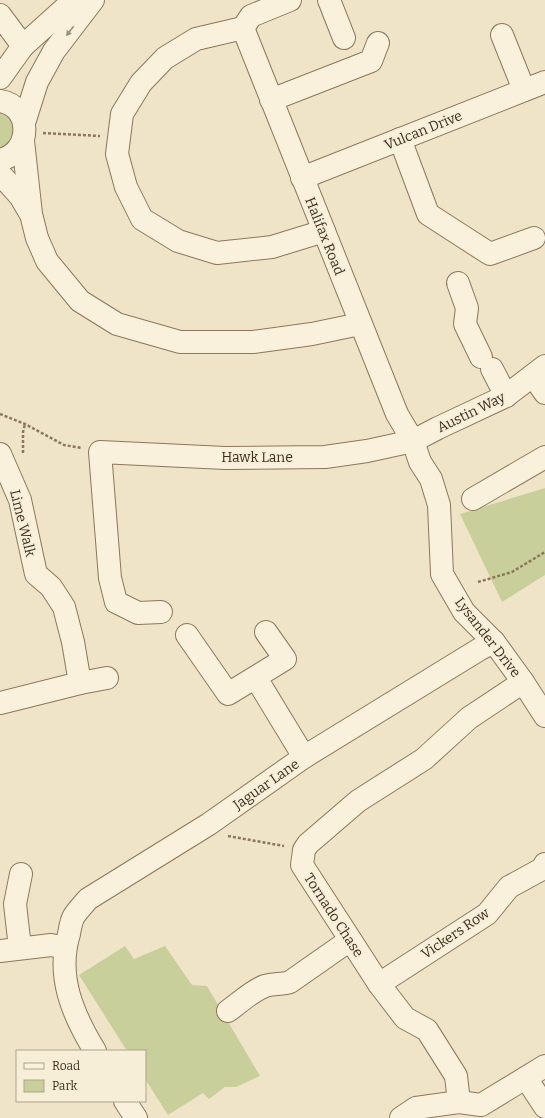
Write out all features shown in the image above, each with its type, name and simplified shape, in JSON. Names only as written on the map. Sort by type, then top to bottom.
[{"type":"street","points":[[0,78],[23,46],[74,0]]},
{"type":"street","points":[[0,160],[13,155],[19,149],[37,82],[54,51],[93,0]]},
{"type":"street","points":[[290,0],[251,16],[243,28],[196,39],[165,58],[141,83],[122,114],[117,154],[126,187],[142,219],[178,241],[217,253],[272,247],[324,231]]},
{"type":"street","points":[[329,0],[344,38]]},
{"type":"street","points":[[0,15],[23,46]]},
{"type":"street","name":"Halifax Road","points":[[243,28],[397,414],[413,441]]},
{"type":"street","points":[[502,35],[524,90]]},
{"type":"street","points":[[271,100],[371,61],[378,44]]},
{"type":"street","name":"Vulcan Drive","points":[[302,178],[545,82]]},
{"type":"street","points":[[0,101],[12,106],[19,114],[24,132],[31,214],[37,238],[47,261],[80,301],[117,324],[180,342],[253,342],[312,334],[360,324]]},
{"type":"street","points":[[400,139],[428,214],[490,254],[534,238]]},
{"type":"street","points":[[0,174],[20,196],[31,214]]},
{"type":"street","points":[[458,282],[467,308],[465,324],[506,396]]},
{"type":"street","points":[[539,371],[545,393]]},
{"type":"street","name":"Austin Way","points":[[413,441],[506,396],[539,371]]},
{"type":"street","name":"Hawk Lane","points":[[100,452],[225,458],[325,457],[367,451],[413,441]]},
{"type":"street","name":"Lysander Drive","points":[[413,441],[420,462],[431,479],[439,505],[442,574],[464,612],[494,642],[545,716]]},
{"type":"street","points":[[100,452],[110,578],[116,602],[138,613],[160,612]]},
{"type":"street","name":"Lime Walk","points":[[0,454],[20,500],[36,574],[50,587],[64,607],[73,642],[80,683]]},
{"type":"street","points":[[473,499],[545,457]]},
{"type":"street","points":[[187,635],[228,694],[285,659],[266,632]]},
{"type":"street","name":"Jaguar Lane","points":[[94,1050],[74,1010],[65,980],[65,948],[74,918],[88,899],[209,824],[304,757],[480,649],[494,642]]},
{"type":"street","points":[[0,703],[80,683],[107,678]]},
{"type":"street","points":[[256,678],[304,757]]},
{"type":"street","points":[[304,850],[308,844],[358,801],[424,759],[469,718],[523,682]]},
{"type":"street","name":"Tornado Chase","points":[[304,850],[302,865],[379,984],[405,1018],[427,1030],[456,1076],[459,1102]]},
{"type":"street","name":"Vickers Row","points":[[379,984],[488,914],[509,887],[542,869],[545,864]]},
{"type":"street","points":[[21,874],[15,904],[10,950],[51,945],[65,948]]},
{"type":"street","points":[[228,1011],[261,988],[275,984],[283,985],[290,982],[350,940]]},
{"type":"street","points":[[401,1118],[416,1108],[459,1102],[481,1105],[545,1066]]},
{"type":"street","points":[[526,1078],[545,1107]]},
{"type":"street","points":[[126,1102],[136,1118]]},
{"type":"path","points":[[24,132],[119,137]]},
{"type":"path","points":[[0,414],[25,424],[64,445],[100,452]]},
{"type":"path","points":[[478,582],[512,572],[545,552]]},
{"type":"path","points":[[223,835],[304,850]]},
{"type":"green space","points":[[0,112],[7,116],[11,121],[15,135],[0,153]]},
{"type":"green space","points":[[545,488],[545,575],[502,602],[460,514]]},
{"type":"green space","points":[[125,946],[134,959],[165,946],[192,985],[207,986],[260,1076],[236,1087],[225,1087],[209,1099],[203,1093],[168,1115],[146,1081],[146,1050],[126,1050],[79,975]]}]
